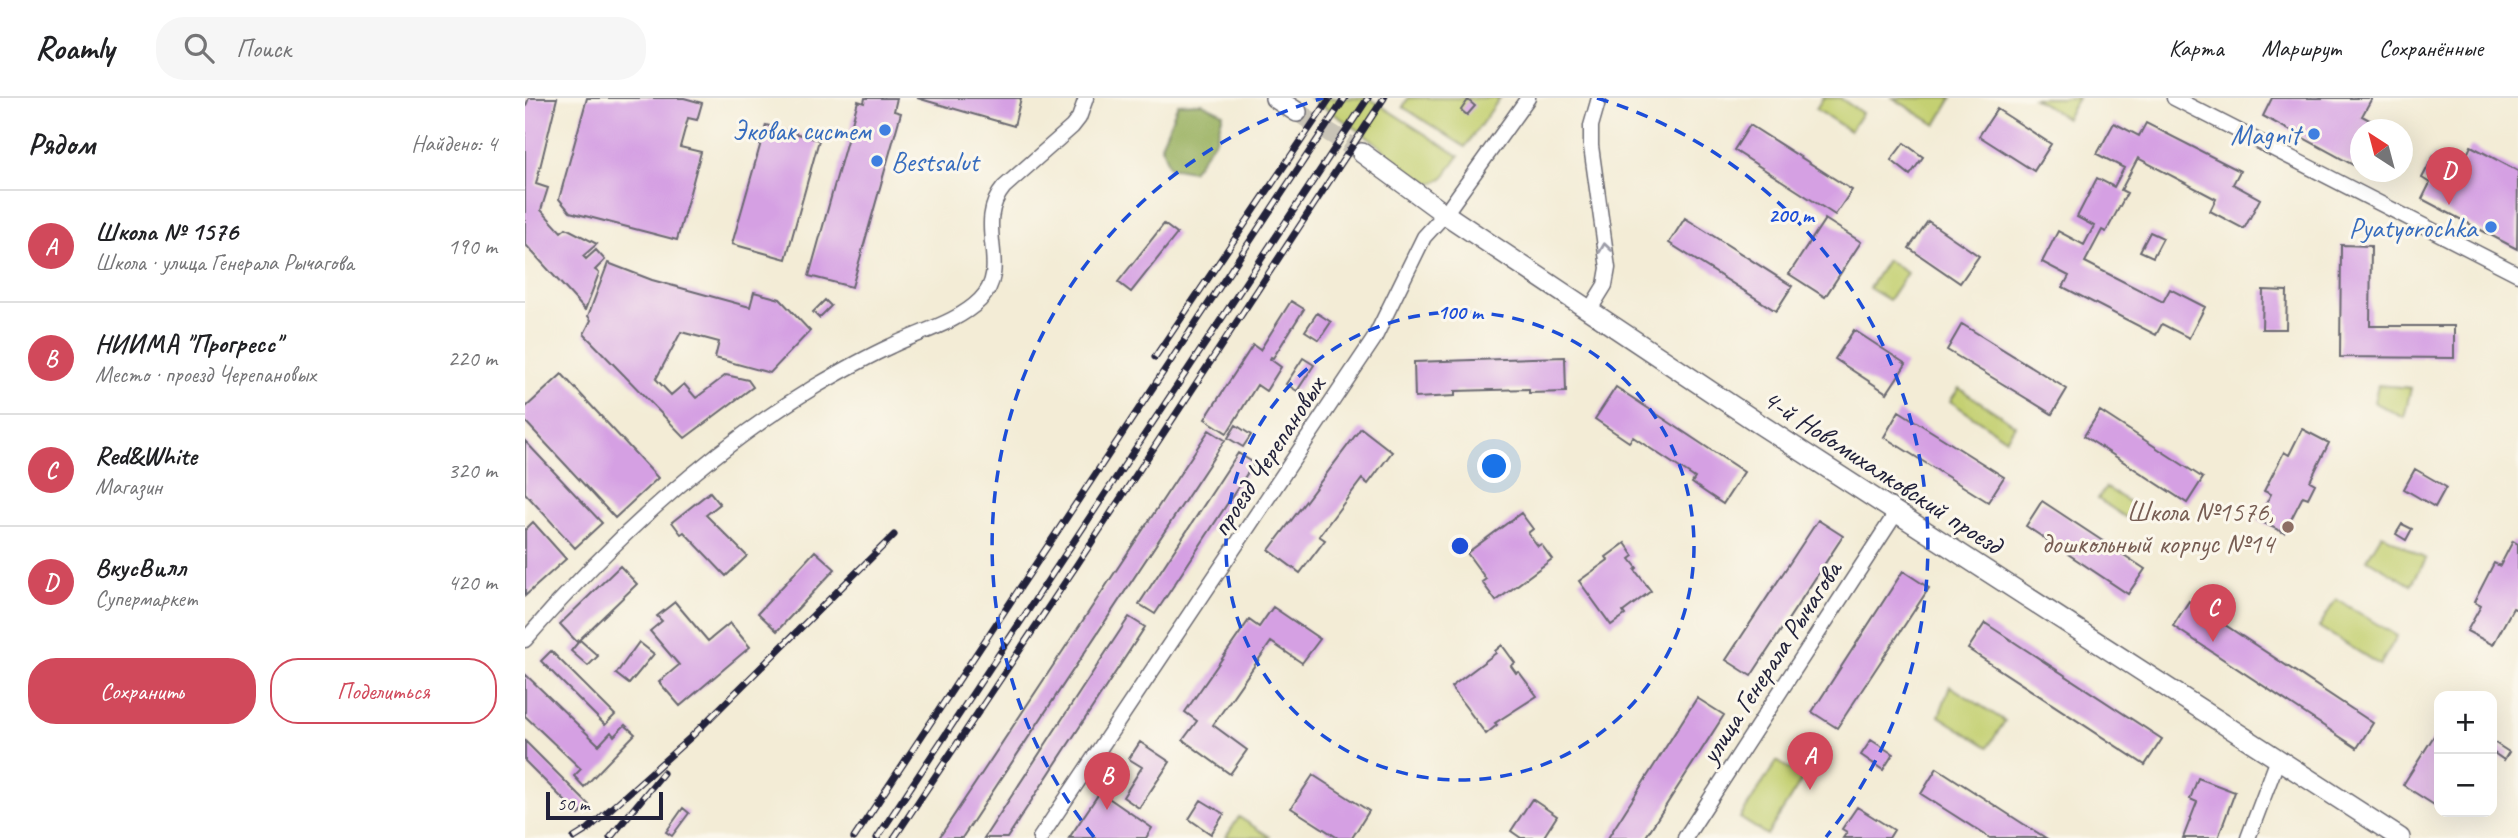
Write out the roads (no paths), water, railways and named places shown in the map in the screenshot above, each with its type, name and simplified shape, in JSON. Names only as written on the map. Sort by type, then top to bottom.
[{"type":"street","points":[[525,640],[661,502],[762,422],[862,360],[960,315],[977,304],[992,285],[994,270],[990,211],[995,197],[1072,127],[1079,118],[1086,98]]},
{"type":"street","points":[[1275,98],[1297,112]]},
{"type":"street","name":"проезд Черепановых","points":[[1040,838],[1374,339],[1424,237],[1445,214],[1528,98]]},
{"type":"street","points":[[1589,311],[1605,285],[1608,268],[1591,146],[1591,126],[1598,98]]},
{"type":"street","points":[[2174,98],[2518,274]]},
{"type":"street","name":"4-й Новомихалковский проезд","points":[[1361,153],[1445,214],[1589,311],[1896,513],[2400,838]]},
{"type":"street","name":"улица Генерала Рычагова","points":[[1685,838],[1896,513]]},
{"type":"street","points":[[2248,838],[2278,759]]},
{"type":"tunnel","points":[[1297,112],[1362,153]]},
{"type":"railway","points":[[1155,357],[1330,98]]},
{"type":"railway","points":[[854,838],[1345,98]]},
{"type":"railway","points":[[877,838],[1368,98]]},
{"type":"railway","points":[[894,838],[1384,98]]},
{"type":"railway","points":[[574,838],[587,830],[691,737],[894,535]]},
{"type":"railway","points":[[610,838],[663,773]]},
{"type":"place","name":"Эковак систем","points":[[885,130]]},
{"type":"place","name":"Magnit","points":[[2314,134]]},
{"type":"place","name":"Bestsalut","points":[[877,161]]},
{"type":"place","name":"ВкусВилл","points":[[2449,205]]},
{"type":"place","name":"Pyatyorochka","points":[[2491,227]]},
{"type":"place","name":"Школа №1576, дошкольный корпус №14","points":[[2288,527]]},
{"type":"place","name":"Red&White","points":[[2213,642]]},
{"type":"place","name":"Школа № 1576","points":[[1810,790]]},
{"type":"place","name":"НИИМА \"Прогресс\"","points":[[1107,810]]}]
